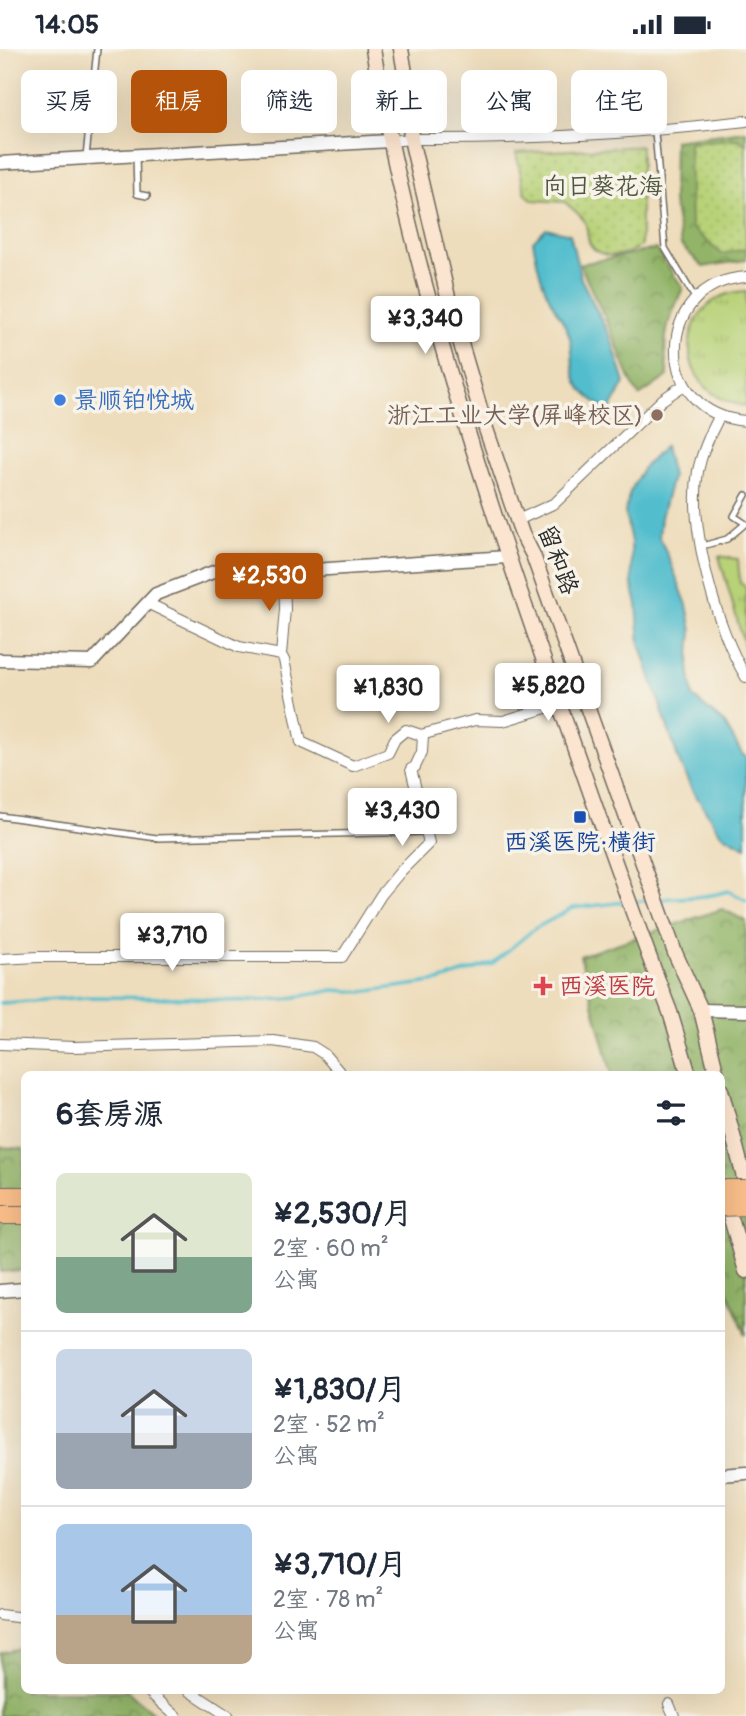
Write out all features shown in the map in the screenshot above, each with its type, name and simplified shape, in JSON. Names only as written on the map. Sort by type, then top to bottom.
[{"type":"highway","points":[[725,1189],[746,1187]]},
{"type":"highway","points":[[0,1195],[21,1196]]},
{"type":"highway","points":[[725,1207],[746,1206]]},
{"type":"highway","points":[[0,1215],[21,1215]]},
{"type":"main road","name":"留和路","points":[[373,49],[390,141],[438,338],[464,427],[507,557],[670,1012],[688,1071]]},
{"type":"main road","name":"留和路","points":[[401,49],[409,97],[411,138],[451,310],[486,429],[675,953],[701,1010],[716,1071]]},
{"type":"main road","points":[[725,1106],[746,1187]]},
{"type":"main road","points":[[725,1197],[746,1271]]},
{"type":"street","points":[[667,131],[746,121]]},
{"type":"street","points":[[0,163],[411,138],[539,138],[636,133]]},
{"type":"street","points":[[746,277],[726,280],[695,298],[684,313],[676,340],[677,367],[693,398],[719,417],[746,422]]},
{"type":"street","points":[[518,520],[555,503],[662,400],[684,385]]},
{"type":"street","points":[[719,417],[708,437],[698,472],[696,502],[702,546],[716,606],[729,644],[746,677]]},
{"type":"street","points":[[0,660],[92,662],[156,594],[216,571],[284,572],[507,557]]},
{"type":"street","points":[[284,572],[285,609],[281,655],[300,742],[353,766],[388,753],[395,739],[406,730],[422,735],[475,719],[503,721],[559,704]]},
{"type":"street","points":[[147,603],[239,647],[281,655]]},
{"type":"street","points":[[0,959],[342,957],[381,895],[429,843],[411,769],[415,767],[422,753],[422,735]]},
{"type":"street","points":[[701,1010],[746,1010]]},
{"type":"street","points":[[0,1044],[74,1047],[273,1041],[313,1047],[324,1054],[339,1071]]},
{"type":"street","points":[[0,1291],[21,1289]]},
{"type":"street","points":[[725,1475],[746,1473]]},
{"type":"street","points":[[0,1615],[21,1618]]},
{"type":"street","points":[[151,1694],[176,1716]]},
{"type":"street","points":[[195,1694],[228,1716]]},
{"type":"street","points":[[669,1704],[674,1716]]},
{"type":"lane","points":[[86,157],[97,49]]},
{"type":"lane","points":[[655,133],[665,248],[695,298]]},
{"type":"lane","points":[[136,155],[137,194],[147,196]]},
{"type":"lane","points":[[702,546],[727,539],[746,524],[734,516],[746,495]]},
{"type":"lane","points":[[0,816],[156,838],[426,832]]},
{"type":"green space","name":"向日葵花海","points":[[746,131],[746,260],[703,267],[681,245],[673,202],[674,140]]},
{"type":"green space","name":"向日葵花海","points":[[738,139],[746,145],[746,249],[721,254],[691,227],[689,142]]},
{"type":"green space","name":"向日葵花海","points":[[641,146],[641,246],[615,255],[595,250],[589,242],[585,222],[565,202],[532,200],[525,192],[516,153]]},
{"type":"green space","points":[[656,249],[683,288],[665,340],[668,376],[639,396],[580,264]]},
{"type":"green space","points":[[746,291],[746,406],[720,397],[702,383],[692,364],[690,344],[694,325],[706,308],[723,296]]},
{"type":"green space","points":[[719,556],[738,559],[740,583],[746,587],[746,651]]},
{"type":"green space","points":[[722,909],[746,921],[746,1335],[725,1285],[725,1071],[611,1071],[580,956]]},
{"type":"green space","points":[[0,1147],[21,1149],[21,1270],[0,1272]]},
{"type":"green space","points":[[21,1648],[21,1694],[131,1694],[157,1716],[0,1716],[0,1653]]},
{"type":"water","points":[[546,228],[570,234],[581,279],[611,339],[625,383],[609,412],[583,391],[575,377],[569,333],[544,285],[533,241]]},
{"type":"water","points":[[665,446],[672,477],[661,517],[659,537],[687,605],[692,631],[689,666],[693,697],[725,724],[746,757],[746,847],[721,834],[691,788],[679,761],[640,644],[637,604],[632,585],[631,542],[625,512],[630,492],[643,468]]},
{"type":"waterway","points":[[662,899],[728,891],[746,900]]},
{"type":"waterway","points":[[634,902],[650,900]]},
{"type":"waterway","points":[[0,1003],[87,997],[237,1001],[285,999],[334,990],[362,992],[439,981],[493,963],[534,929],[573,908],[626,902]]},
{"type":"place","name":"景顺铂悦城","points":[[60,400]]},
{"type":"place","name":"浙江工业大学(屏峰校区)","points":[[657,415]]},
{"type":"place","name":"西溪医院·横街","points":[[580,817]]},
{"type":"place","name":"西溪医院","points":[[543,986]]}]
